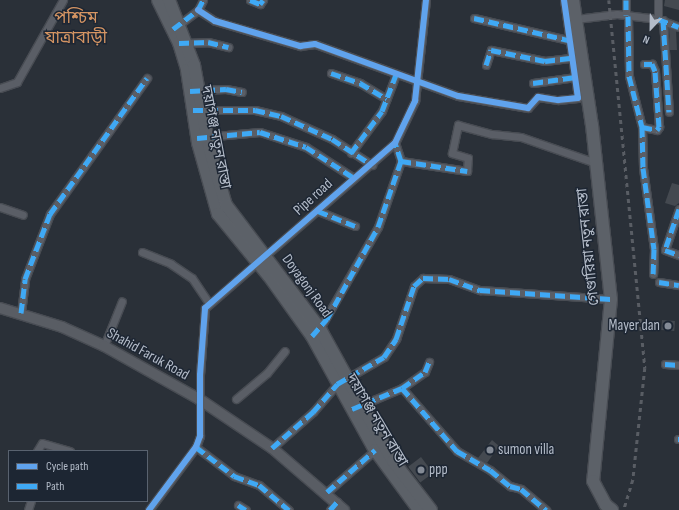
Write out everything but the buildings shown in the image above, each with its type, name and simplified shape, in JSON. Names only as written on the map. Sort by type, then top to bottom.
[{"type":"main road","name":"দয়াগঞ্জ নতুন রাস্তা","points":[[158,0],[177,26],[183,43],[195,90],[202,137],[218,214],[262,259],[316,333],[359,412],[375,450],[419,510]]},
{"type":"main road","points":[[169,0],[177,26]]},
{"type":"main road","name":"গেণ্ডারিয়া নতুন রাস্তা","points":[[573,0],[596,163],[611,299],[608,351],[593,473],[599,494],[612,510]]},
{"type":"main road","name":"Shahid Faruk Road","points":[[0,308],[21,313],[104,346],[199,399],[272,448],[327,492],[337,507]]},
{"type":"main road","points":[[359,412],[393,461],[431,510]]},
{"type":"street","points":[[0,88],[17,82],[63,0]]},
{"type":"street","points":[[177,26],[198,10],[203,0]]},
{"type":"street","points":[[250,0],[260,4],[263,0]]},
{"type":"street","name":"Pipe road","points":[[209,303],[318,211],[354,178],[372,165],[395,143],[415,101],[416,80],[426,0]]},
{"type":"street","points":[[198,10],[215,21],[300,46],[315,44],[396,75],[416,80],[478,102],[492,100],[528,108],[538,97],[558,100],[578,98],[576,77],[570,58],[564,0]]},
{"type":"street","points":[[626,0],[629,76],[642,127],[643,168],[654,248],[653,274]]},
{"type":"street","points":[[658,0],[669,112]]},
{"type":"street","points":[[576,19],[617,14],[660,20],[679,27]]},
{"type":"street","points":[[474,18],[568,40]]},
{"type":"street","points":[[183,43],[208,42],[228,47]]},
{"type":"street","points":[[486,66],[491,50],[545,61],[570,58]]},
{"type":"street","points":[[642,127],[657,130],[659,127],[655,71],[652,64],[644,64]]},
{"type":"street","points":[[331,73],[360,84],[387,99]]},
{"type":"street","points":[[351,153],[374,125],[387,99],[396,75]]},
{"type":"street","points":[[533,83],[576,77]]},
{"type":"street","points":[[21,313],[25,279],[50,214],[147,78]]},
{"type":"street","points":[[195,90],[226,88],[242,92]]},
{"type":"street","points":[[199,110],[255,110],[281,116],[332,139],[351,153],[372,165]]},
{"type":"street","points":[[401,161],[467,171],[468,158],[452,153],[458,125],[492,134],[521,137],[596,163]]},
{"type":"street","points":[[202,137],[260,132],[306,147],[354,178]]},
{"type":"street","points":[[316,333],[378,227],[401,161],[395,143]]},
{"type":"street","points":[[0,207],[23,215]]},
{"type":"street","points":[[679,209],[665,250],[679,255]]},
{"type":"street","points":[[318,211],[355,226]]},
{"type":"street","points":[[142,252],[171,264],[192,278],[209,303],[203,313],[199,399],[200,436],[196,447],[149,510]]},
{"type":"street","points":[[272,448],[313,412],[341,381],[384,357],[396,339],[414,286],[423,278],[449,279],[480,290],[611,299]]},
{"type":"street","points":[[659,282],[679,285]]},
{"type":"street","points":[[104,346],[122,301]]},
{"type":"street","points":[[236,398],[267,373],[285,351]]},
{"type":"street","points":[[359,412],[402,388],[425,372],[428,362]]},
{"type":"street","points":[[665,364],[679,365]]},
{"type":"street","points":[[402,388],[457,451],[490,470],[510,486],[521,489],[546,510]]},
{"type":"street","points":[[38,450],[42,443],[66,450]]},
{"type":"street","points":[[196,447],[234,476],[259,485],[289,510]]},
{"type":"street","points":[[327,492],[375,450]]},
{"type":"street","points":[[238,505],[246,510]]},
{"type":"railway","points":[[609,0],[645,368],[633,480],[624,510]]},
{"type":"marked path","points":[[173,29],[198,10],[203,0]]},
{"type":"marked path","points":[[250,0],[260,4],[263,0]]},
{"type":"marked path","points":[[626,0],[626,15]]},
{"type":"marked path","points":[[628,16],[629,76],[642,127],[643,168],[654,249],[653,274]]},
{"type":"marked path","points":[[474,18],[568,40]]},
{"type":"marked path","points":[[658,19],[679,27]]},
{"type":"marked path","points":[[663,20],[669,112]]},
{"type":"marked path","points":[[179,43],[208,42],[228,47]]},
{"type":"marked path","points":[[486,65],[491,50],[545,61],[570,58]]},
{"type":"marked path","points":[[642,127],[657,130],[659,127],[655,71],[652,64],[644,64]]},
{"type":"marked path","points":[[331,73],[360,83],[387,99]]},
{"type":"marked path","points":[[351,153],[382,111],[396,75]]},
{"type":"marked path","points":[[533,83],[576,77]]},
{"type":"marked path","points":[[21,313],[25,279],[50,214],[147,78]]},
{"type":"marked path","points":[[190,91],[226,89],[242,92]]},
{"type":"marked path","points":[[193,110],[255,110],[281,116],[332,139],[372,165]]},
{"type":"marked path","points":[[197,138],[260,132],[306,147],[354,178]]},
{"type":"marked path","points":[[312,336],[327,319],[378,227],[401,161],[395,143]]},
{"type":"marked path","points":[[401,161],[467,171]]},
{"type":"marked path","points":[[679,209],[665,250],[679,255]]},
{"type":"marked path","points":[[318,211],[355,226]]},
{"type":"marked path","points":[[272,448],[313,412],[337,384],[384,357],[396,339],[414,286],[423,278],[449,279],[480,290],[611,299]]},
{"type":"marked path","points":[[659,282],[679,285]]},
{"type":"marked path","points":[[352,409],[402,388],[425,372],[429,362]]},
{"type":"marked path","points":[[665,364],[679,365]]},
{"type":"marked path","points":[[402,388],[457,451],[490,470],[510,486],[521,489],[546,510]]},
{"type":"marked path","points":[[196,447],[234,476],[259,485],[289,510]]},
{"type":"marked path","points":[[327,492],[375,450]]},
{"type":"marked path","points":[[330,510],[337,502]]},
{"type":"marked path","points":[[238,505],[246,510]]},
{"type":"cycle path","points":[[149,510],[196,447],[200,436],[200,375],[205,308],[395,143],[415,101],[426,0]]},
{"type":"cycle path","points":[[198,10],[215,21],[300,46],[315,44],[458,96],[528,108],[538,97],[558,100],[578,98],[564,0]]},
{"type":"place","name":"Mayer dan","points":[[668,326]]},
{"type":"place","name":"sumon villa","points":[[490,450]]},
{"type":"place","name":"ppp","points":[[421,470]]},
{"type":"district","name":"পশ্চিম যাত্রাবাড়ী","points":[[76,29]]}]
